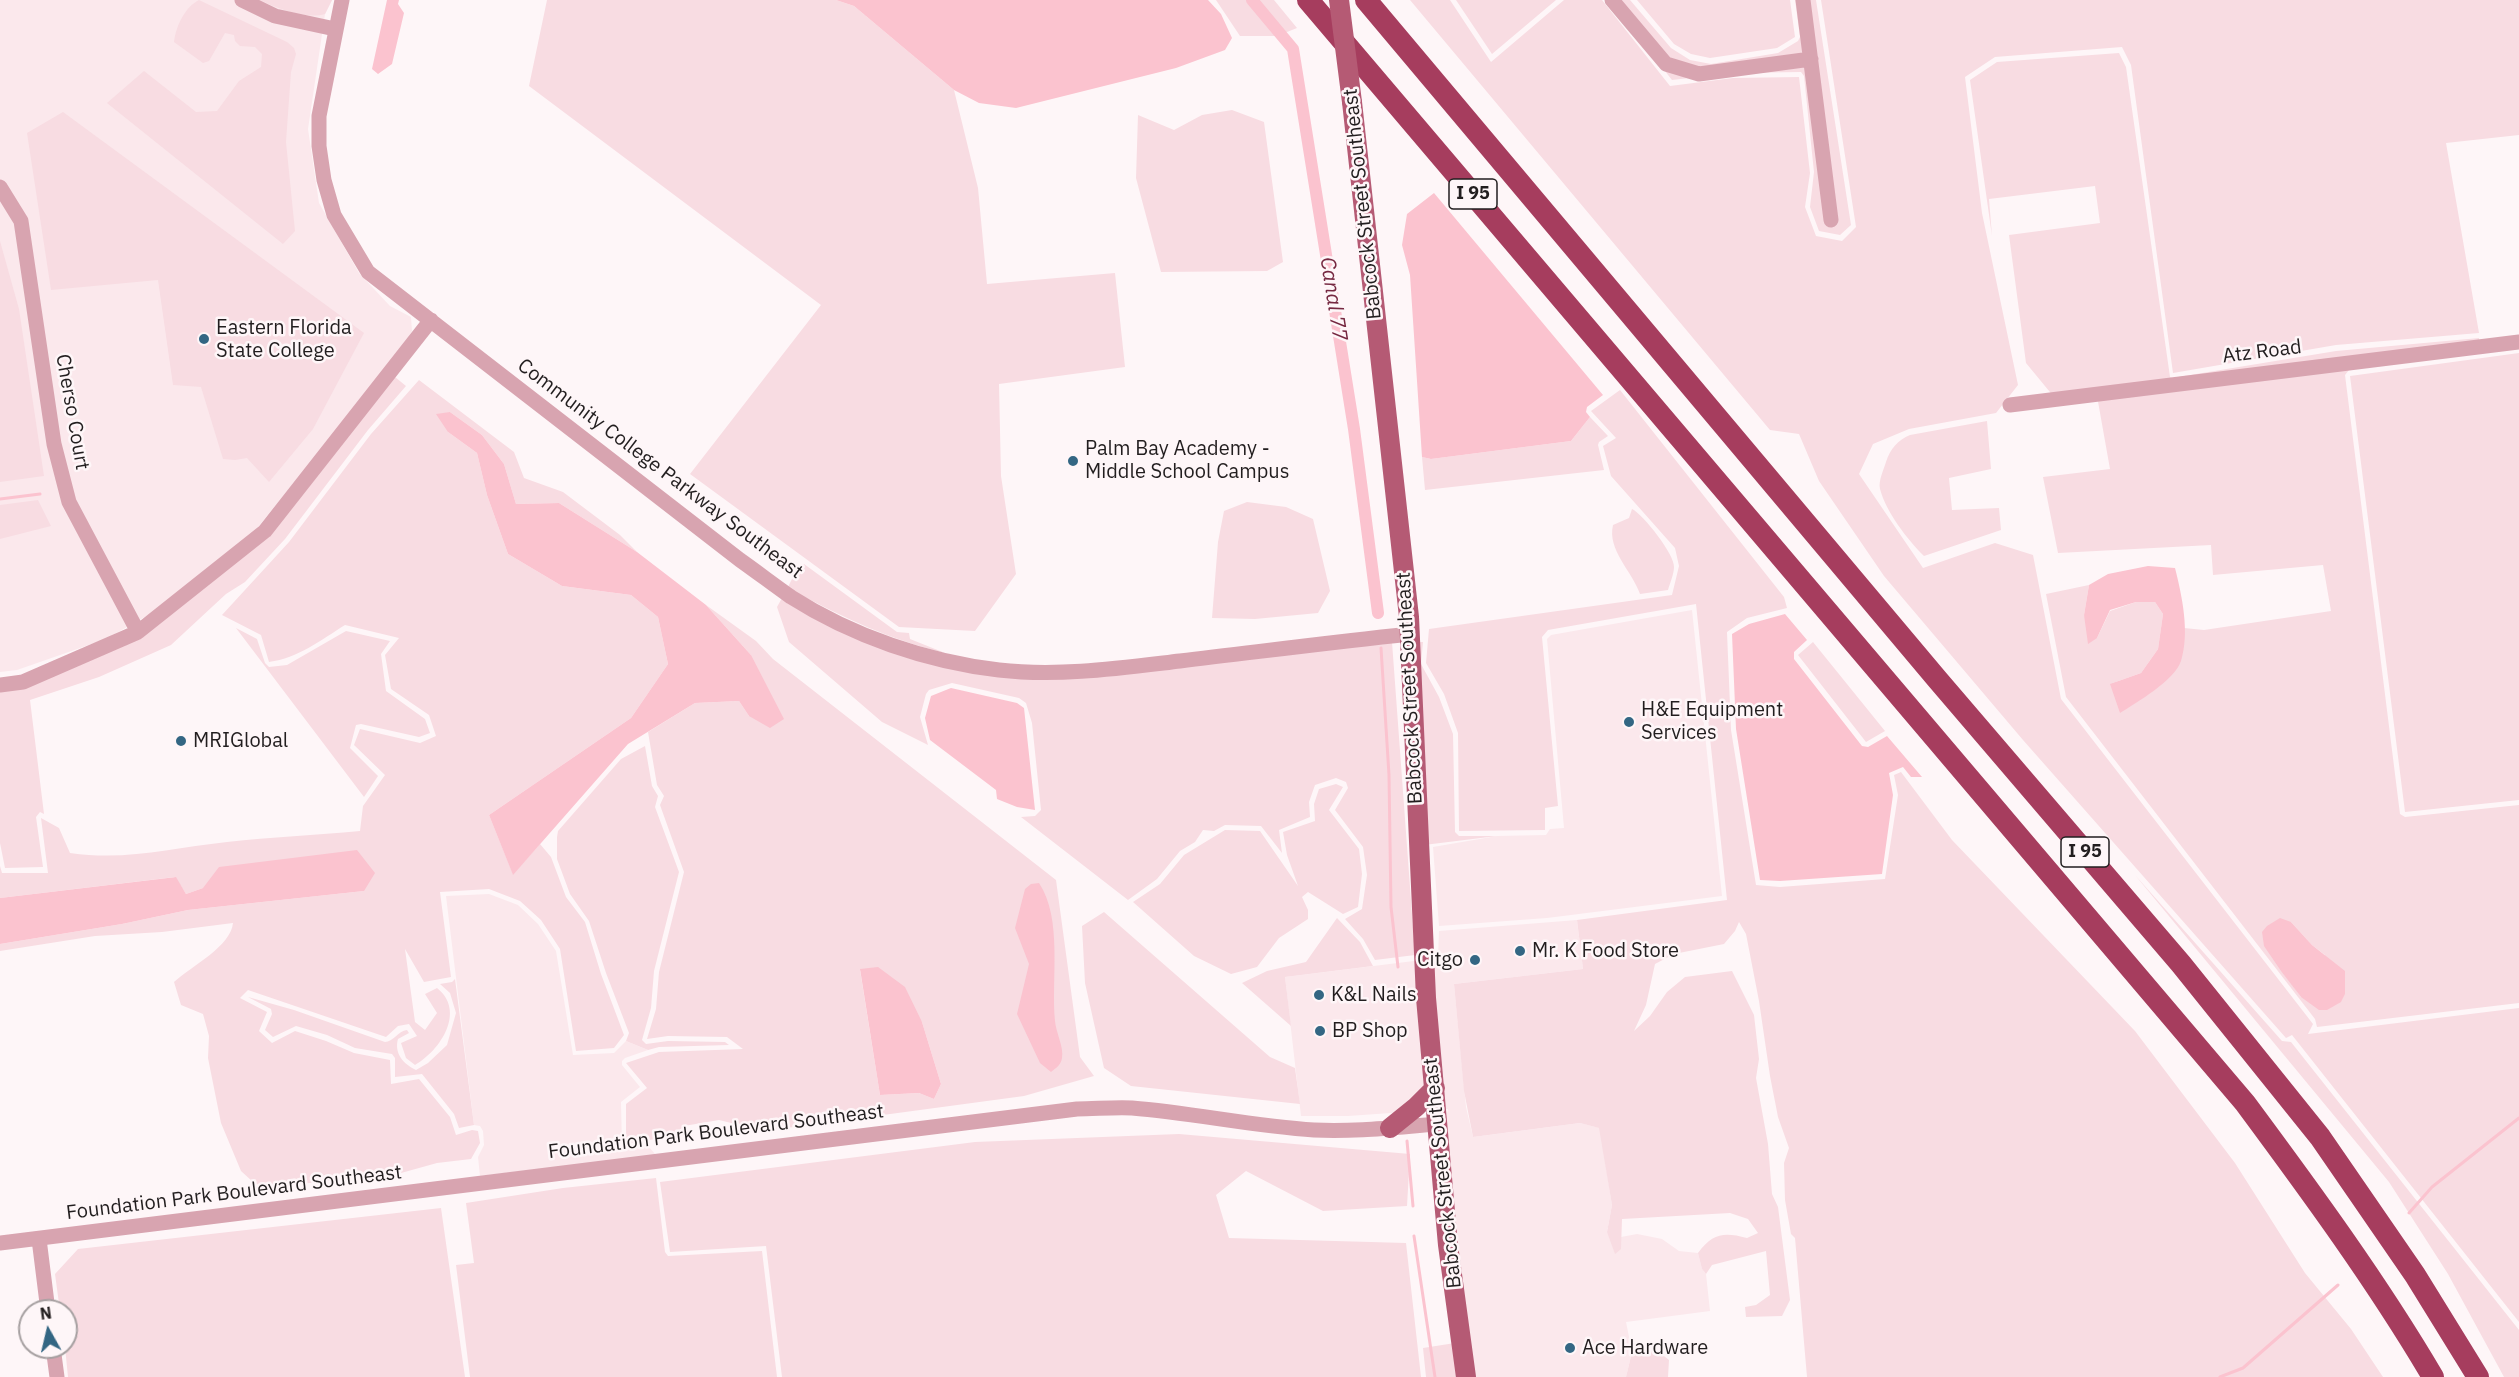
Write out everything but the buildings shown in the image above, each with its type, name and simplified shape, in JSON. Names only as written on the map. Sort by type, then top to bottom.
[{"type":"highway","name":"I 95","points":[[1308,0],[2245,1103],[2303,1181],[2410,1338],[2433,1377]]},
{"type":"highway","name":"I 95","points":[[1366,0],[1937,679],[2181,964],[2320,1137],[2415,1275],[2478,1377]]},
{"type":"main road","name":"Babcock Street Southeast","points":[[1340,0],[1410,634],[1422,918],[1448,1245],[1466,1377]]},
{"type":"main road","points":[[1390,1128],[1435,1088]]},
{"type":"street","points":[[242,0],[275,16],[335,29]]},
{"type":"street","name":"Community College Parkway Southeast","points":[[342,0],[322,96],[319,146],[324,180],[334,215],[368,272],[740,560],[793,598],[861,633],[917,653],[1000,670],[1068,672],[1137,666],[1410,634]]},
{"type":"street","points":[[1612,0],[1666,64],[1699,74],[1810,59]]},
{"type":"street","points":[[1803,0],[1831,220]]},
{"type":"street","name":"Cherso Court","points":[[0,187],[21,221],[54,444],[69,502],[138,632]]},
{"type":"street","points":[[0,685],[22,682],[138,632],[266,531],[432,320]]},
{"type":"street","name":"Atz Road","points":[[2010,405],[2519,342]]},
{"type":"street","name":"Foundation Park Boulevard Southeast","points":[[0,1244],[1077,1109],[1129,1108],[1200,1115],[1265,1126],[1317,1130],[1438,1124]]},
{"type":"street","points":[[39,1239],[46,1299]]},
{"type":"street","points":[[55,1359],[57,1377]]},
{"type":"shaded area","name":"Eastern Florida State College","points":[[0,0],[332,0],[325,14],[308,129],[319,203],[359,273],[390,306],[411,317],[412,331],[403,347],[250,537],[157,610],[106,639],[17,670],[0,672]]},
{"type":"shaded area","points":[[199,0],[287,42],[294,48],[296,54],[291,72],[286,142],[295,231],[283,244],[107,103],[144,71],[196,112],[217,111],[239,81],[261,67],[262,54],[255,47],[240,46],[235,41],[234,35],[225,33],[209,61],[203,63],[174,42],[182,18],[189,7]]},
{"type":"shaded area","points":[[259,0],[332,0],[325,14],[309,15],[283,10]]},
{"type":"shaded area","points":[[387,0],[399,0],[398,4],[404,13],[392,64],[378,74],[372,69]]},
{"type":"shaded area","points":[[547,0],[836,0],[854,6],[954,90],[978,188],[987,284],[1115,273],[1125,367],[999,384],[1001,476],[1016,574],[975,631],[899,627],[690,474],[821,305],[529,86]]},
{"type":"shaded area","points":[[836,0],[1208,0],[1221,14],[1232,38],[1225,50],[1176,68],[1016,108],[979,103],[954,90],[854,6]]},
{"type":"shaded area","points":[[1216,0],[1274,0],[1297,28],[1277,36],[1240,36]]},
{"type":"shaded area","points":[[1410,0],[1450,0],[1491,62],[1564,0],[1602,0],[1670,86],[1733,78],[1799,77],[1810,173],[1805,207],[1816,236],[1842,241],[1856,227],[1821,0],[2519,0],[2519,135],[2446,143],[2479,333],[2336,345],[2173,373],[2131,65],[2122,47],[1995,57],[1965,77],[1982,213],[2018,385],[1996,413],[1909,429],[1873,444],[1859,474],[1923,568],[1995,543],[2033,555],[2061,699],[2313,1024],[2308,1034],[2519,1008],[2519,1322],[2292,1035],[2286,1038],[2023,740],[1884,576],[1819,481],[1799,434],[1770,430]]},
{"type":"shaded area","points":[[1456,0],[1556,0],[1492,54]]},
{"type":"shaded area","points":[[1609,0],[1630,0],[1671,48],[1690,60],[1711,64],[1778,53],[1798,41],[1800,37],[1795,0],[1816,0],[1851,225],[1840,235],[1819,231],[1810,207],[1814,172],[1804,76],[1801,72],[1733,73],[1672,80]]},
{"type":"shaded area","points":[[1637,0],[1790,0],[1795,37],[1777,48],[1710,58],[1691,54],[1674,44]]},
{"type":"shaded area","points":[[2119,53],[2126,67],[2170,377],[2336,351],[2479,338],[2479,340],[2349,370],[2345,375],[2400,814],[2405,817],[2519,805],[2519,1003],[2317,1027],[2315,1019],[2066,697],[2046,594],[2089,585],[2084,615],[2097,638],[2110,611],[2136,602],[2155,602],[2163,614],[2158,649],[2141,673],[2110,684],[2180,663],[2184,628],[2204,630],[2331,611],[2323,565],[2213,575],[2211,545],[2058,553],[2043,477],[2110,469],[2097,396],[2054,397],[2026,363],[2009,235],[2100,223],[2095,186],[1989,199],[1992,236],[1970,80],[1997,62]],"holes":[[[2291,922],[2312,945],[2325,955],[2301,997],[2274,958]]]},
{"type":"shaded area","points":[[1232,110],[1264,122],[1283,262],[1267,271],[1161,272],[1136,178],[1138,115],[1174,130],[1202,115]]},
{"type":"shaded area","points":[[63,112],[364,333],[313,429],[269,482],[247,458],[223,459],[201,387],[173,385],[158,280],[51,290],[27,133]]},
{"type":"shaded area","points":[[1434,193],[1603,395],[1587,407],[1586,412],[1590,417],[1571,441],[1431,459],[1422,457],[1410,275],[1402,245],[1407,214]]},
{"type":"shaded area","points":[[0,241],[19,309],[44,476],[0,482]]},
{"type":"shaded area","points":[[2519,353],[2519,800],[2405,812],[2350,376]]},
{"type":"shaded area","points":[[395,377],[406,386],[368,430],[285,539],[245,582],[226,594],[171,645],[99,677],[30,700],[44,814],[40,812],[36,817],[43,867],[5,868],[0,843],[0,691],[136,640],[270,536]]},
{"type":"shaded area","points":[[419,380],[514,452],[524,478],[563,492],[620,535],[637,552],[559,503],[516,504],[504,464],[482,435],[450,412],[448,432],[477,453],[487,495],[508,554],[562,586],[631,595],[658,617],[668,664],[631,718],[489,815],[513,874],[540,844],[551,857],[566,897],[585,922],[601,974],[624,1035],[614,1048],[576,1051],[560,949],[541,920],[520,901],[489,889],[440,892],[451,977],[424,982],[405,949],[415,1022],[425,1030],[437,1013],[425,994],[437,988],[445,997],[450,1019],[441,1040],[425,1058],[415,1065],[406,1058],[401,1043],[417,1036],[409,1024],[398,1026],[386,1037],[248,990],[240,998],[267,1012],[259,1031],[272,1043],[295,1031],[354,1053],[390,1060],[391,1084],[419,1079],[450,1117],[456,1135],[472,1130],[478,1131],[480,1143],[471,1159],[437,1163],[401,1173],[264,1188],[241,1171],[221,1123],[208,1058],[209,1036],[203,1014],[181,1005],[174,982],[218,948],[231,931],[233,923],[162,932],[95,936],[0,951],[0,944],[122,924],[188,910],[364,891],[203,888],[186,894],[175,877],[0,898],[0,866],[2,873],[48,873],[41,818],[59,828],[70,853],[111,856],[244,840],[360,831],[363,806],[385,775],[354,745],[360,729],[420,743],[436,736],[429,715],[391,689],[385,655],[399,638],[345,625],[290,657],[269,662],[261,635],[222,615],[289,542],[371,434]]},
{"type":"shaded area","points":[[1620,390],[1784,597],[1787,608],[1747,618],[1727,632],[1731,730],[1756,885],[1780,887],[1885,879],[1898,795],[1894,775],[1901,772],[1952,840],[2135,1031],[2235,1163],[2305,1273],[2351,1329],[2383,1377],[1807,1377],[1795,1238],[1791,1234],[1785,1200],[1784,1163],[1789,1148],[1778,1117],[1746,934],[1739,922],[1724,944],[1674,954],[1655,964],[1646,1005],[1634,1031],[1650,1016],[1667,992],[1685,977],[1732,971],[1754,1015],[1759,1059],[1756,1078],[1768,1144],[1772,1194],[1778,1207],[1790,1300],[1782,1316],[1746,1317],[1745,1307],[1756,1305],[1770,1295],[1766,1251],[1712,1265],[1706,1274],[1702,1269],[1698,1253],[1709,1241],[1725,1235],[1747,1238],[1758,1233],[1748,1219],[1730,1213],[1622,1219],[1621,1249],[1615,1254],[1607,1232],[1612,1205],[1599,1128],[1580,1123],[1473,1137],[1464,1091],[1454,984],[1583,969],[1577,920],[1727,900],[1696,604],[1548,630],[1542,637],[1558,806],[1545,808],[1545,830],[1459,831],[1458,733],[1444,694],[1426,663],[1429,629],[1672,595],[1679,566],[1675,548],[1611,476],[1603,446],[1616,438],[1591,411]]},
{"type":"shaded area","points":[[450,412],[482,435],[504,464],[516,504],[559,503],[637,552],[706,605],[751,655],[784,719],[770,728],[749,716],[739,701],[695,703],[628,744],[513,875],[489,815],[631,718],[668,664],[658,617],[631,595],[562,586],[508,554],[487,495],[477,453],[448,432],[436,414]]},
{"type":"shaded area","points":[[1590,417],[1608,436],[1598,445],[1604,470],[1425,490],[1422,457],[1431,459],[1571,441]]},
{"type":"shaded area","points":[[1987,421],[1991,469],[1949,478],[1952,510],[1999,508],[2001,530],[1924,556],[1898,525],[1883,498],[1880,482],[1888,457],[1898,442],[1910,435]]},
{"type":"shaded area","points":[[38,500],[51,526],[0,539],[0,505]]},
{"type":"shaded area","points":[[1247,502],[1286,507],[1313,519],[1330,591],[1318,613],[1255,619],[1212,618],[1218,542],[1224,511]]},
{"type":"shaded area","points":[[1632,509],[1658,535],[1673,561],[1673,573],[1668,590],[1640,594],[1617,552],[1612,534],[1613,525],[1629,518]]},
{"type":"shaded area","points":[[804,564],[897,632],[909,633],[910,639],[945,653],[868,627],[795,592],[788,587],[796,571]]},
{"type":"shaded area","points":[[2148,566],[2175,568],[2184,614],[2184,650],[2181,661],[2171,676],[2120,713],[2110,684],[2141,673],[2158,649],[2163,614],[2155,602],[2136,602],[2110,610],[2097,638],[2088,644],[2084,615],[2089,585],[2108,574]]},
{"type":"shaded area","points":[[782,598],[999,677],[1392,642],[1415,955],[1375,960],[1363,939],[1345,919],[1362,909],[1367,875],[1363,847],[1335,810],[1348,788],[1346,782],[1336,778],[1315,785],[1309,802],[1310,817],[1279,830],[1282,853],[1261,826],[1225,825],[1214,831],[1203,830],[1195,842],[1180,851],[1157,879],[1128,900],[1021,817],[1035,816],[1041,810],[1032,723],[1026,703],[1019,698],[952,683],[929,690],[920,717],[928,745],[882,722],[789,642],[777,607]]},
{"type":"shaded area","points":[[706,605],[756,641],[773,659],[1056,880],[1080,1057],[1094,1076],[1024,1096],[764,1131],[719,1120],[684,1126],[673,1136],[626,1144],[626,1104],[647,1088],[626,1063],[659,1052],[743,1049],[727,1037],[668,1036],[647,1039],[656,1009],[659,972],[684,872],[660,805],[664,796],[657,785],[648,732],[695,703],[739,701],[749,716],[751,655]],"holes":[[[860,970],[922,1022],[941,1084],[934,1099],[919,1093],[880,1095]]]},
{"type":"shaded area","name":"H&E Equipment Services","points":[[1692,610],[1722,896],[1547,918],[1439,926],[1433,847],[1497,836],[1546,835],[1550,829],[1564,828],[1547,639],[1551,635]]},
{"type":"shaded area","points":[[1785,614],[1807,640],[1794,652],[1794,659],[1862,746],[1868,747],[1887,736],[1922,777],[1911,777],[1903,767],[1889,773],[1893,795],[1882,874],[1780,881],[1760,880],[1736,729],[1732,634],[1749,624]]},
{"type":"shaded area","points":[[236,628],[257,639],[265,663],[269,667],[287,665],[346,631],[390,641],[381,654],[386,691],[425,719],[430,733],[419,737],[361,724],[356,725],[350,748],[378,776],[364,797]]},
{"type":"shaded area","points":[[1416,642],[1423,642],[1421,664],[1439,697],[1453,734],[1455,832],[1459,836],[1497,836],[1424,845]]},
{"type":"shaded area","points":[[1813,642],[1885,731],[1866,742],[1798,655]]},
{"type":"shaded area","points":[[951,688],[1017,703],[1024,708],[1035,810],[1017,807],[997,799],[996,790],[930,740],[925,718],[931,696]]},
{"type":"shaded area","points":[[645,746],[652,786],[658,796],[655,807],[679,872],[654,971],[651,1008],[642,1040],[646,1044],[668,1041],[725,1042],[729,1045],[659,1047],[648,1050],[626,1041],[629,1033],[589,921],[570,894],[557,859],[558,831],[621,759]]},
{"type":"shaded area","points":[[1336,784],[1343,787],[1329,810],[1359,849],[1362,874],[1358,907],[1343,914],[1308,892],[1302,897],[1308,910],[1308,919],[1279,938],[1257,967],[1231,974],[1194,956],[1133,902],[1160,884],[1184,855],[1225,830],[1260,831],[1298,886],[1287,855],[1283,832],[1315,821],[1314,804],[1319,789]]},
{"type":"shaded area","points":[[357,850],[375,873],[364,891],[188,910],[122,924],[0,944],[0,898],[176,877],[186,894],[203,888],[219,867]]},
{"type":"shaded area","points":[[2135,875],[2282,1041],[2291,1042],[2519,1330],[2519,1377],[2504,1377],[2448,1274],[2389,1182]]},
{"type":"shaded area","points":[[1039,883],[1051,914],[1054,931],[1055,1021],[1062,1054],[1061,1063],[1051,1072],[1040,1063],[1017,1014],[1029,964],[1015,928],[1025,889],[1031,884]]},
{"type":"shaded area","points":[[489,894],[518,905],[538,924],[556,951],[573,1055],[614,1053],[626,1041],[648,1050],[622,1061],[622,1065],[640,1087],[621,1102],[622,1146],[626,1150],[648,1146],[656,1155],[480,1176],[478,1157],[484,1145],[483,1131],[480,1126],[474,1125],[446,896]]},
{"type":"shaded area","points":[[1104,912],[1270,1057],[1295,1068],[1300,1104],[1131,1086],[1104,1068],[1085,983],[1082,926]]},
{"type":"shaded area","points":[[1337,918],[1360,942],[1373,966],[1285,977],[1291,1026],[1242,983],[1267,971],[1306,962]]},
{"type":"shaded area","points":[[2280,918],[2291,922],[2312,945],[2345,971],[2345,994],[2341,1002],[2327,1010],[2319,1010],[2301,997],[2281,971],[2264,946],[2262,932]]},
{"type":"shaded area","points":[[1577,920],[1583,969],[1454,984],[1466,1107],[1473,1137],[1580,1123],[1600,1128],[1612,1205],[1607,1232],[1621,1249],[1621,1237],[1637,1234],[1662,1239],[1679,1251],[1698,1253],[1702,1269],[1706,1274],[1710,1311],[1626,1322],[1632,1352],[1626,1377],[1466,1377],[1445,1123],[1448,1109],[1348,1116],[1301,1116],[1285,977],[1438,958],[1439,931]]},
{"type":"shaded area","points":[[878,967],[905,987],[922,1022],[941,1084],[934,1099],[919,1093],[880,1095],[860,969]]},
{"type":"shaded area","points":[[455,979],[474,1125],[459,1128],[454,1114],[422,1074],[395,1077],[395,1058],[392,1054],[355,1048],[327,1035],[296,1026],[273,1037],[265,1030],[272,1014],[271,1009],[248,997],[294,1010],[385,1042],[407,1030],[409,1033],[398,1039],[397,1049],[407,1065],[416,1070],[428,1063],[447,1045],[456,1013],[450,993],[440,984],[452,982]]},
{"type":"shaded area","points":[[1179,1134],[1410,1154],[1407,1206],[1323,1211],[1246,1171],[1216,1195],[1229,1238],[1406,1243],[1421,1377],[782,1377],[766,1246],[670,1252],[660,1182],[975,1142]]},
{"type":"shaded area","points":[[656,1178],[665,1252],[668,1256],[762,1251],[777,1377],[470,1377],[456,1265],[474,1263],[466,1203],[563,1188]]},
{"type":"shaded area","points":[[441,1208],[465,1377],[68,1377],[66,1359],[78,1359],[78,1299],[58,1299],[55,1274],[78,1249]]},
{"type":"shaded area","points":[[1455,1343],[1460,1377],[1426,1377],[1423,1348]]},
{"type":"shaded area","points":[[1655,1349],[1669,1360],[1668,1377],[1626,1377],[1632,1352]]},
{"type":"waterway","name":"Canal 77","points":[[1252,0],[1293,49],[1354,429],[1378,613]]},
{"type":"waterway","points":[[0,499],[40,494]]},
{"type":"waterway","points":[[1381,648],[1389,775],[1391,907],[1398,967]]},
{"type":"waterway","points":[[2409,1213],[2432,1187],[2519,1118]]},
{"type":"waterway","points":[[1407,1141],[1413,1206]]},
{"type":"waterway","points":[[1414,1236],[1435,1377]]},
{"type":"waterway","points":[[2220,1377],[2243,1368],[2338,1285]]},
{"type":"place","name":"Eastern Florida State College","points":[[204,339]]},
{"type":"place","name":"Palm Bay Academy - Middle School Campus","points":[[1073,461]]},
{"type":"place","name":"H&E Equipment Services","points":[[1629,722]]},
{"type":"place","name":"MRIGlobal","points":[[181,741]]},
{"type":"place","name":"Mr. K Food Store","points":[[1520,951]]},
{"type":"place","name":"Citgo","points":[[1475,960]]},
{"type":"place","name":"K&L Nails","points":[[1319,995]]},
{"type":"place","name":"BP Shop","points":[[1320,1031]]},
{"type":"place","name":"Ace Hardware","points":[[1570,1348]]}]
